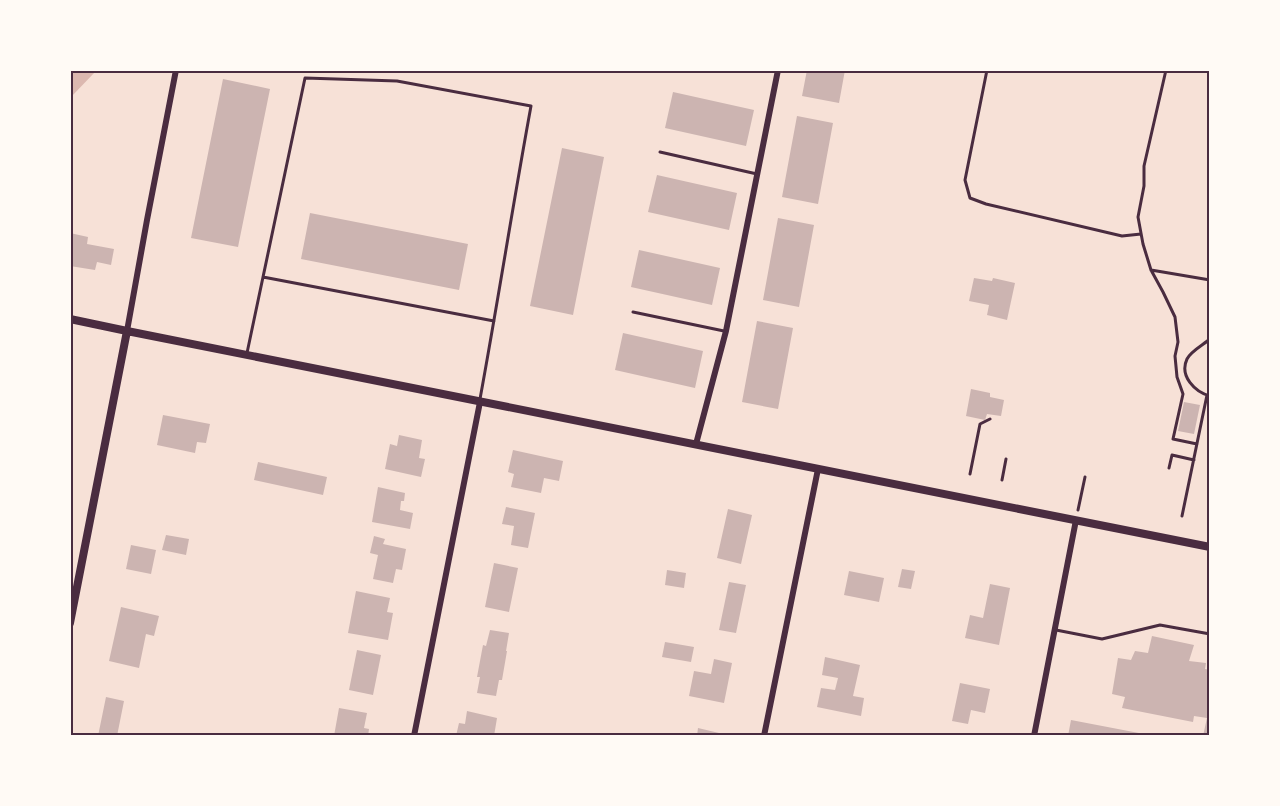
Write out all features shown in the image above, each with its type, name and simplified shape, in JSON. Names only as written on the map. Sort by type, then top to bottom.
[{"type":"street","points":[[70,623],[176,70]]},
{"type":"street","points":[[696,444],[726,331],[778,70]]},
{"type":"street","points":[[70,319],[1209,547]]},
{"type":"street","points":[[414,735],[480,402]]},
{"type":"street","points":[[764,735],[818,469]]},
{"type":"street","points":[[1034,735],[1076,520]]},
{"type":"lane","points":[[247,355],[305,78],[398,81],[531,106],[480,402]]},
{"type":"lane","points":[[660,152],[758,174]]},
{"type":"lane","points":[[263,277],[495,321]]},
{"type":"lane","points":[[633,312],[726,331]]},
{"type":"lane","points":[[1054,630],[1102,639],[1160,625],[1209,633]]},
{"type":"path","points":[[987,70],[965,180],[970,198],[986,204],[1122,236],[1141,234]]},
{"type":"path","points":[[1166,70],[1144,166],[1144,186],[1138,218],[1151,270],[1175,317],[1178,342],[1175,356],[1183,394],[1173,439],[1197,444]]},
{"type":"path","points":[[1151,270],[1209,280]]},
{"type":"path","points":[[1182,516],[1208,396],[1201,394],[1186,378],[1188,357],[1209,339]]},
{"type":"path","points":[[1177,373],[1186,372]]},
{"type":"path","points":[[970,474],[980,424],[990,419]]},
{"type":"path","points":[[1169,468],[1172,455],[1194,460]]},
{"type":"path","points":[[1002,480],[1006,459]]},
{"type":"path","points":[[1076,520],[1085,477]]},
{"type":"shaded area","points":[[70,71],[96,71],[71,97]]},
{"type":"building","points":[[807,70],[845,70],[839,103],[802,96]]},
{"type":"building","points":[[223,79],[270,89],[238,247],[191,238]]},
{"type":"building","points":[[673,92],[754,110],[746,146],[665,128]]},
{"type":"building","points":[[797,116],[833,123],[818,204],[782,197]]},
{"type":"building","points":[[562,148],[604,157],[573,315],[530,306]]},
{"type":"building","points":[[657,175],[737,193],[729,230],[648,212]]},
{"type":"building","points":[[310,213],[468,244],[459,290],[301,259]]},
{"type":"building","points":[[778,218],[814,225],[799,307],[763,300]]},
{"type":"building","points":[[70,233],[88,237],[87,244],[114,249],[111,265],[97,262],[95,270],[70,266]]},
{"type":"building","points":[[639,250],[720,268],[712,305],[631,287]]},
{"type":"building","points":[[974,278],[992,281],[993,278],[1015,283],[1007,320],[987,315],[989,305],[969,301]]},
{"type":"building","points":[[757,321],[793,328],[778,409],[742,402]]},
{"type":"building","points":[[623,333],[703,351],[695,388],[615,370]]},
{"type":"building","points":[[971,389],[990,393],[990,397],[1004,400],[1001,416],[987,414],[985,420],[966,416]]},
{"type":"building","points":[[1184,402],[1200,405],[1194,434],[1178,431]]},
{"type":"building","points":[[163,415],[210,424],[206,443],[197,442],[195,453],[157,445]]},
{"type":"building","points":[[399,435],[422,440],[419,458],[425,459],[421,477],[385,469],[390,444],[397,446]]},
{"type":"building","points":[[513,450],[563,461],[559,481],[544,478],[541,493],[511,487],[514,474],[508,472]]},
{"type":"building","points":[[258,462],[327,477],[323,495],[254,480]]},
{"type":"building","points":[[378,487],[405,493],[400,510],[413,513],[410,529],[372,522]]},
{"type":"building","points":[[506,507],[535,513],[528,548],[511,545],[514,526],[502,524]]},
{"type":"building","points":[[728,509],[752,515],[741,564],[717,558]]},
{"type":"building","points":[[166,535],[189,539],[186,555],[162,550]]},
{"type":"building","points":[[374,536],[385,539],[383,544],[406,549],[402,570],[396,569],[393,583],[373,579],[378,555],[370,553]]},
{"type":"building","points":[[131,545],[156,550],[151,574],[126,569]]},
{"type":"building","points":[[494,563],[518,568],[509,612],[485,607]]},
{"type":"building","points":[[902,569],[915,571],[911,589],[898,587]]},
{"type":"building","points":[[667,570],[686,573],[684,588],[665,585]]},
{"type":"building","points":[[849,571],[884,578],[879,602],[844,595]]},
{"type":"building","points":[[729,582],[746,585],[736,633],[719,630]]},
{"type":"building","points":[[990,584],[1010,588],[999,645],[965,638],[970,615],[983,618]]},
{"type":"building","points":[[356,591],[390,598],[387,612],[393,613],[388,640],[348,633]]},
{"type":"building","points":[[121,607],[159,616],[154,636],[146,634],[139,668],[109,661]]},
{"type":"building","points":[[490,630],[509,633],[502,680],[499,680],[496,696],[477,693],[480,677],[477,677],[483,645],[486,646]]},
{"type":"building","points":[[1152,636],[1194,645],[1189,661],[1206,663],[1205,669],[1210,670],[1210,736],[1203,736],[1207,718],[1194,716],[1193,722],[1122,708],[1125,697],[1112,694],[1118,658],[1131,660],[1135,651],[1148,653]]},
{"type":"building","points":[[665,642],[694,647],[691,662],[662,657]]},
{"type":"building","points":[[357,650],[381,655],[373,695],[349,690]]},
{"type":"building","points":[[825,657],[860,665],[853,696],[864,698],[861,716],[817,707],[821,688],[835,690],[838,678],[822,675]]},
{"type":"building","points":[[714,659],[732,663],[724,703],[689,696],[694,671],[711,674]]},
{"type":"building","points":[[960,683],[990,689],[985,713],[971,710],[968,724],[952,721]]},
{"type":"building","points":[[106,697],[124,701],[117,736],[98,736]]},
{"type":"building","points":[[339,708],[367,713],[364,728],[369,729],[368,736],[334,736]]},
{"type":"building","points":[[467,711],[497,718],[494,736],[456,736],[459,723],[465,724]]},
{"type":"building","points":[[1071,720],[1144,734],[1143,736],[1068,736]]},
{"type":"building","points":[[698,728],[719,733],[718,736],[697,736]]}]
